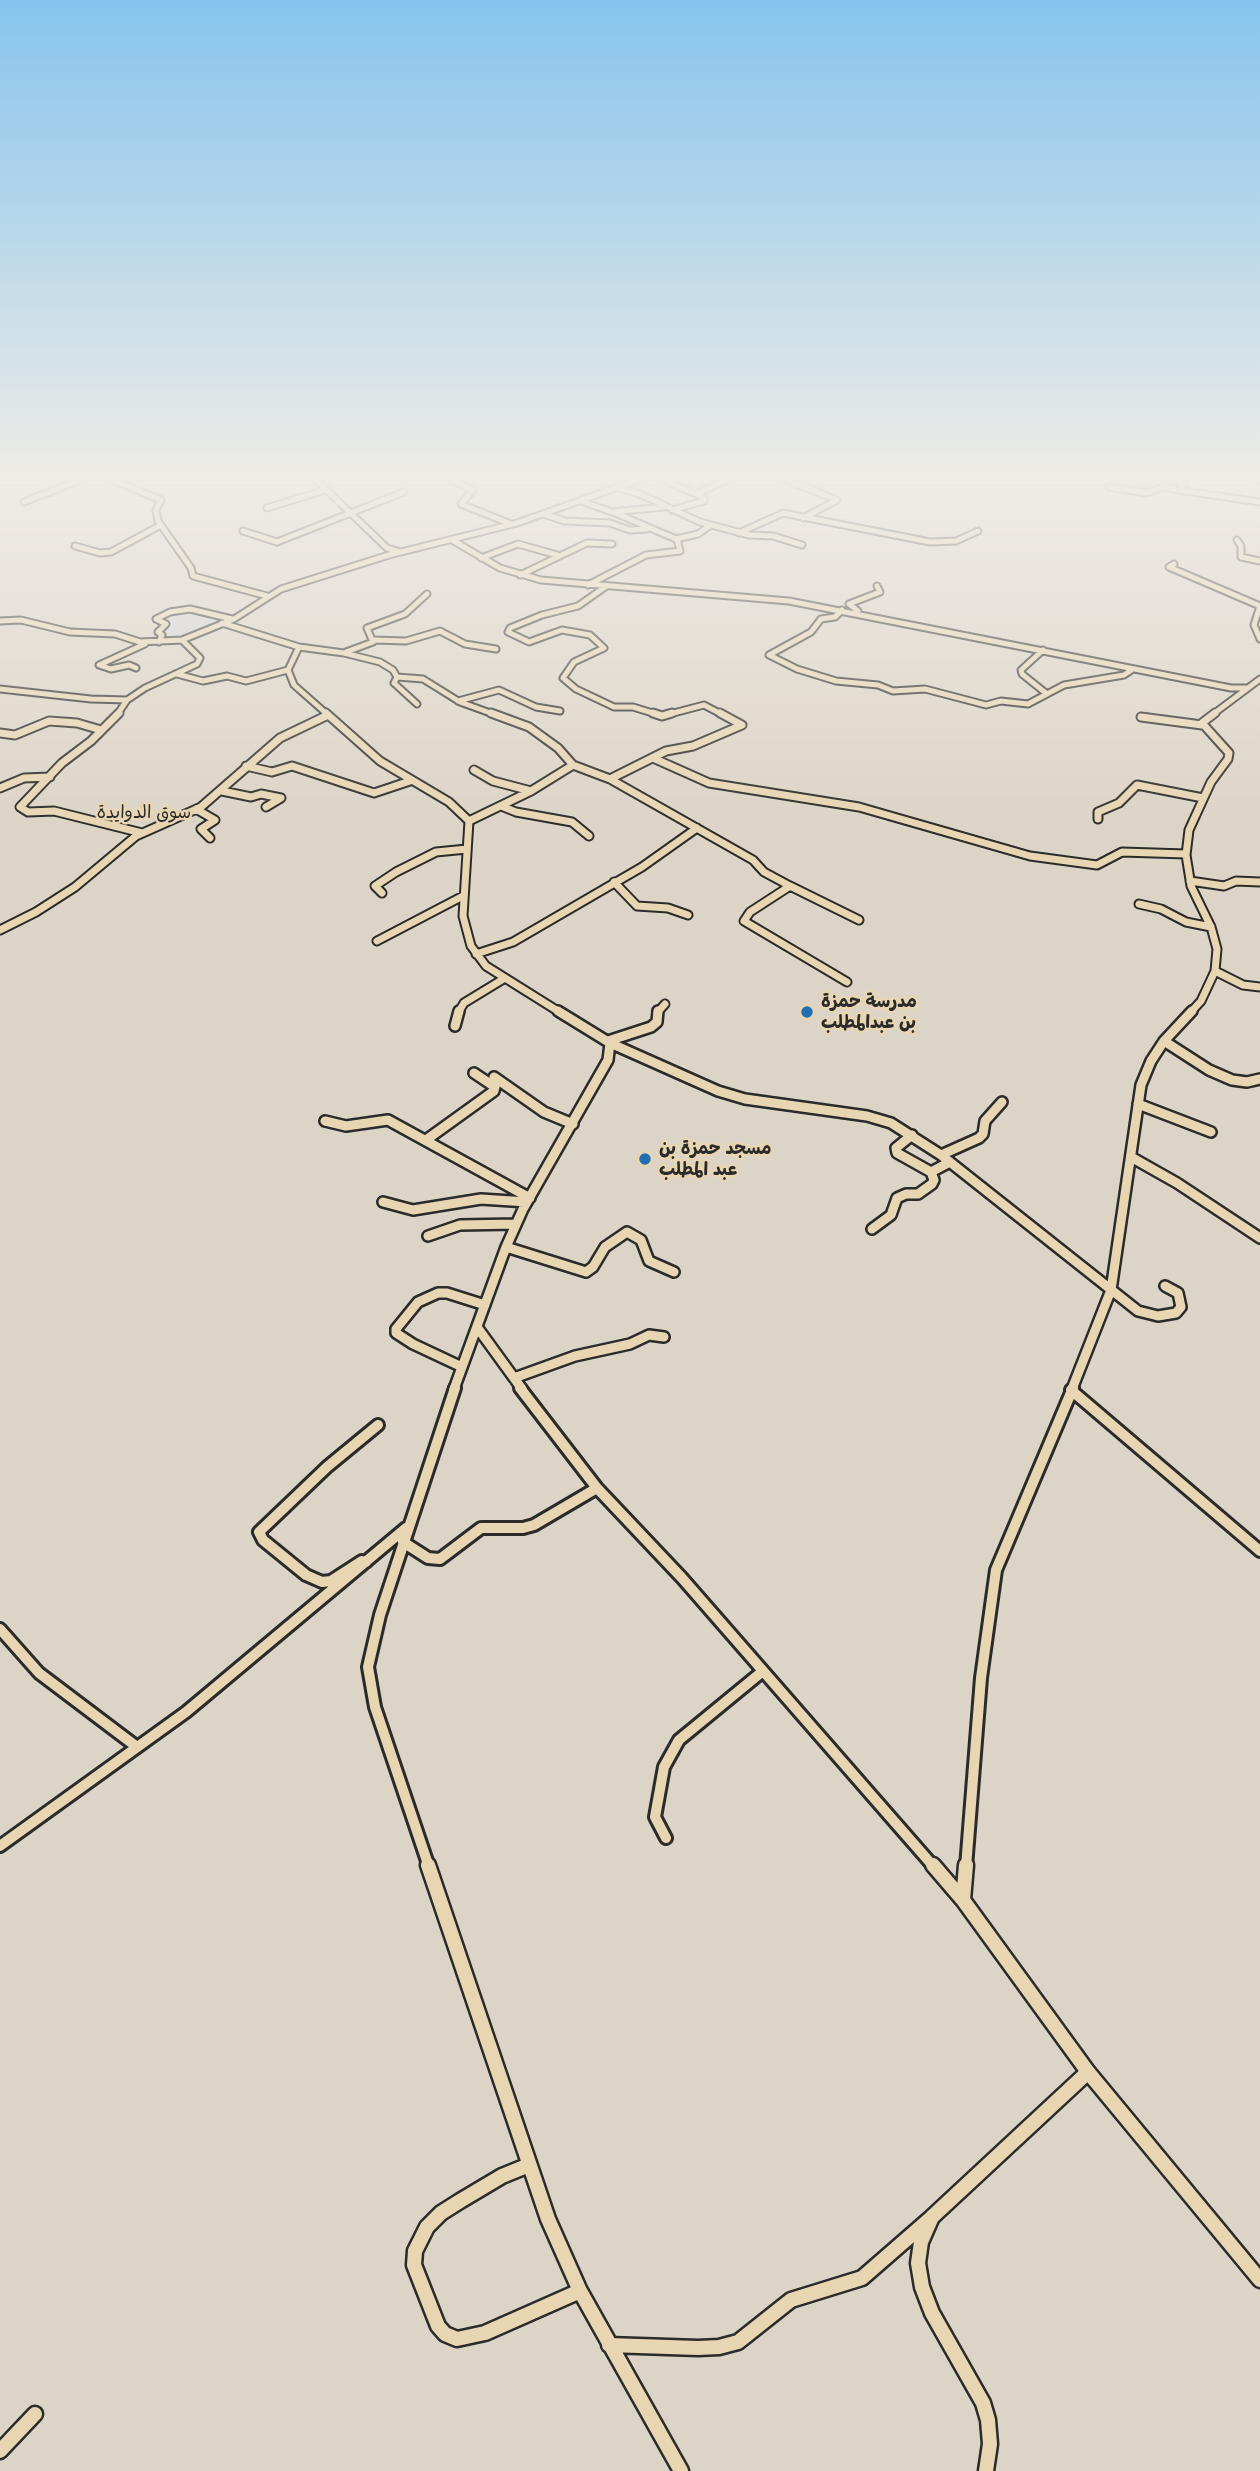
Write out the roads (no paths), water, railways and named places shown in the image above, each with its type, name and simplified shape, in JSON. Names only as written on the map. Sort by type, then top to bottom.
[{"type":"street","points":[[261,594],[267,596]]},
{"type":"street","points":[[0,621],[21,621],[70,632],[115,634],[136,641],[159,642],[182,639],[233,622],[271,594]]},
{"type":"street","points":[[374,640],[367,628],[405,614],[427,594]]},
{"type":"street","points":[[595,594],[578,606],[542,615],[510,628],[508,632],[529,642],[562,630],[590,635],[604,648],[574,662],[563,678],[576,689],[614,707],[633,707],[662,716],[704,705],[742,725],[693,746],[670,750],[610,779]]},
{"type":"street","points":[[711,594],[842,610],[1244,691]]},
{"type":"street","points":[[858,613],[849,604],[874,594]]},
{"type":"street","points":[[1233,594],[1260,606],[1254,625],[1260,639]]},
{"type":"street","points":[[159,642],[162,635],[158,632],[166,624],[156,619],[170,611],[198,609],[299,647],[344,653],[380,662],[393,670],[397,677]]},
{"type":"street","points":[[842,610],[835,617],[821,619],[811,632],[769,655],[797,669],[836,681],[878,685],[893,691],[925,689],[960,696],[982,705],[1001,701],[1027,704],[1083,680],[1124,675],[1133,669]]},
{"type":"street","points":[[344,653],[374,640],[405,641],[440,631],[465,644],[496,649]]},
{"type":"street","points":[[142,833],[54,811],[33,812],[21,809],[21,806],[62,763],[91,741],[127,700],[145,688],[193,668],[200,661],[192,647],[182,639]]},
{"type":"street","points":[[136,668],[129,665],[111,669],[99,665],[150,642]]},
{"type":"street","points":[[299,647],[288,670],[294,685],[380,761],[449,802],[469,821]]},
{"type":"street","points":[[1043,650],[1021,670],[1021,674],[1047,694]]},
{"type":"street","points":[[177,674],[203,681],[224,677],[246,681],[288,670]]},
{"type":"street","points":[[397,677],[423,679],[458,701],[529,727],[558,748],[573,765],[610,779],[753,860],[764,872],[859,920]]},
{"type":"street","points":[[397,677],[394,683],[417,704]]},
{"type":"street","points":[[1202,725],[1203,720],[1260,678]]},
{"type":"street","points":[[0,689],[127,700]]},
{"type":"street","points":[[458,701],[499,690],[536,707],[560,711]]},
{"type":"street","points":[[0,930],[64,894],[142,833],[196,809],[222,791],[246,766],[280,738],[328,715]]},
{"type":"street","points":[[963,1900],[981,1678],[996,1570],[1111,1290],[1141,1084],[1164,1041],[1201,1000],[1215,971],[1217,949],[1211,927],[1190,881],[1186,854],[1189,830],[1210,782],[1228,759],[1229,753],[1202,725],[1141,717]]},
{"type":"street","points":[[0,733],[15,735],[49,722],[77,723],[101,730]]},
{"type":"street","points":[[653,758],[709,783],[859,807],[1030,856],[1097,865],[1122,852],[1186,854]]},
{"type":"street","points":[[469,821],[531,791],[573,765]]},
{"type":"street","points":[[246,766],[272,772],[292,766],[374,793],[410,780]]},
{"type":"street","points":[[474,770],[493,781],[531,791]]},
{"type":"street","points":[[0,788],[24,778],[50,777]]},
{"type":"street","points":[[1098,819],[1098,812],[1119,803],[1137,785],[1203,798]]},
{"type":"street","points":[[222,791],[251,797],[261,794],[281,798],[266,807]]},
{"type":"street","points":[[501,806],[516,812],[572,822],[589,836]]},
{"type":"street","points":[[196,809],[215,820],[201,830],[210,838]]},
{"type":"street","points":[[469,821],[463,896],[466,932],[476,954],[505,978],[609,1042],[730,1095],[867,1116],[912,1135],[1039,1230],[1138,1311],[1168,1316],[1177,1313],[1181,1307],[1178,1293],[1166,1286]]},
{"type":"street","points":[[476,954],[513,942],[650,863],[697,828]]},
{"type":"street","points":[[382,892],[375,886],[396,872],[436,852],[467,849]]},
{"type":"street","points":[[1190,881],[1224,886],[1236,881],[1260,882]]},
{"type":"street","points":[[614,882],[637,906],[668,908],[688,915]]},
{"type":"street","points":[[790,886],[745,916],[744,921],[847,982]]},
{"type":"street","points":[[377,942],[463,896]]},
{"type":"street","points":[[1139,904],[1161,909],[1186,922],[1211,927]]},
{"type":"street","points":[[1215,971],[1244,985],[1260,988]]},
{"type":"street","points":[[455,1026],[458,1012],[464,1003],[505,978]]},
{"type":"street","points":[[609,1042],[651,1027],[657,1022],[657,1012],[666,1004]]},
{"type":"street","points":[[1164,1041],[1209,1070],[1232,1080],[1258,1081]]},
{"type":"street","points":[[609,1042],[608,1060],[528,1200],[506,1247],[403,1542],[368,1667],[375,1707],[548,2218],[579,2291],[681,2471]]},
{"type":"street","points":[[426,1140],[494,1091],[495,1087],[474,1073]]},
{"type":"street","points":[[494,1077],[544,1112],[573,1124]]},
{"type":"street","points":[[942,1155],[979,1138],[983,1134],[985,1121],[1002,1102]]},
{"type":"street","points":[[1138,1104],[1211,1132]]},
{"type":"street","points":[[325,1121],[346,1126],[388,1120],[528,1200]]},
{"type":"street","points":[[872,1229],[891,1215],[897,1198],[906,1194],[918,1194],[932,1184],[930,1171],[910,1162],[895,1150],[912,1135]]},
{"type":"street","points":[[1131,1157],[1177,1183],[1260,1238]]},
{"type":"street","points":[[930,1171],[950,1163]]},
{"type":"street","points":[[383,1202],[413,1210],[481,1199],[528,1200]]},
{"type":"street","points":[[428,1236],[460,1225],[516,1224]]},
{"type":"street","points":[[506,1247],[586,1272],[593,1267],[602,1251],[627,1232],[641,1240],[649,1261],[674,1272]]},
{"type":"street","points":[[462,1367],[413,1344],[396,1333],[396,1329],[418,1302],[438,1293],[447,1293],[485,1305]]},
{"type":"street","points":[[477,1326],[597,1488],[682,1578],[963,1900],[1088,2072],[1260,2280]]},
{"type":"street","points":[[514,1378],[575,1356],[630,1344],[649,1335],[664,1337]]},
{"type":"street","points":[[1071,1390],[1260,1551]]},
{"type":"street","points":[[367,1563],[362,1560],[331,1581],[316,1580],[263,1540],[259,1532],[327,1467],[377,1425]]},
{"type":"street","points":[[403,1542],[428,1558],[440,1559],[481,1528],[523,1528],[534,1525],[597,1488]]},
{"type":"street","points":[[0,1846],[218,1687],[408,1527]]},
{"type":"street","points":[[0,1629],[45,1678],[137,1747]]},
{"type":"street","points":[[666,1838],[655,1817],[664,1767],[679,1740],[763,1671]]},
{"type":"street","points":[[609,2345],[698,2348],[719,2347],[738,2342],[790,2300],[862,2278],[1088,2072]]},
{"type":"street","points":[[529,2165],[502,2176],[441,2213],[427,2227],[415,2251],[414,2266],[438,2326],[445,2334],[457,2339],[485,2333],[579,2291]]},
{"type":"street","points":[[932,2217],[921,2242],[918,2263],[922,2287],[932,2314],[983,2403],[990,2444],[985,2471]]},
{"type":"street","points":[[0,2451],[35,2414]]},
{"type":"place","name":"مدرسة حمزة بن عبدالمطلب","points":[[807,1012]]},
{"type":"place","name":"مسجد حمزة بن عبد المطلب","points":[[645,1159]]},
{"type":"district","name":"سوق الدوايدة","points":[[144,813]]}]
